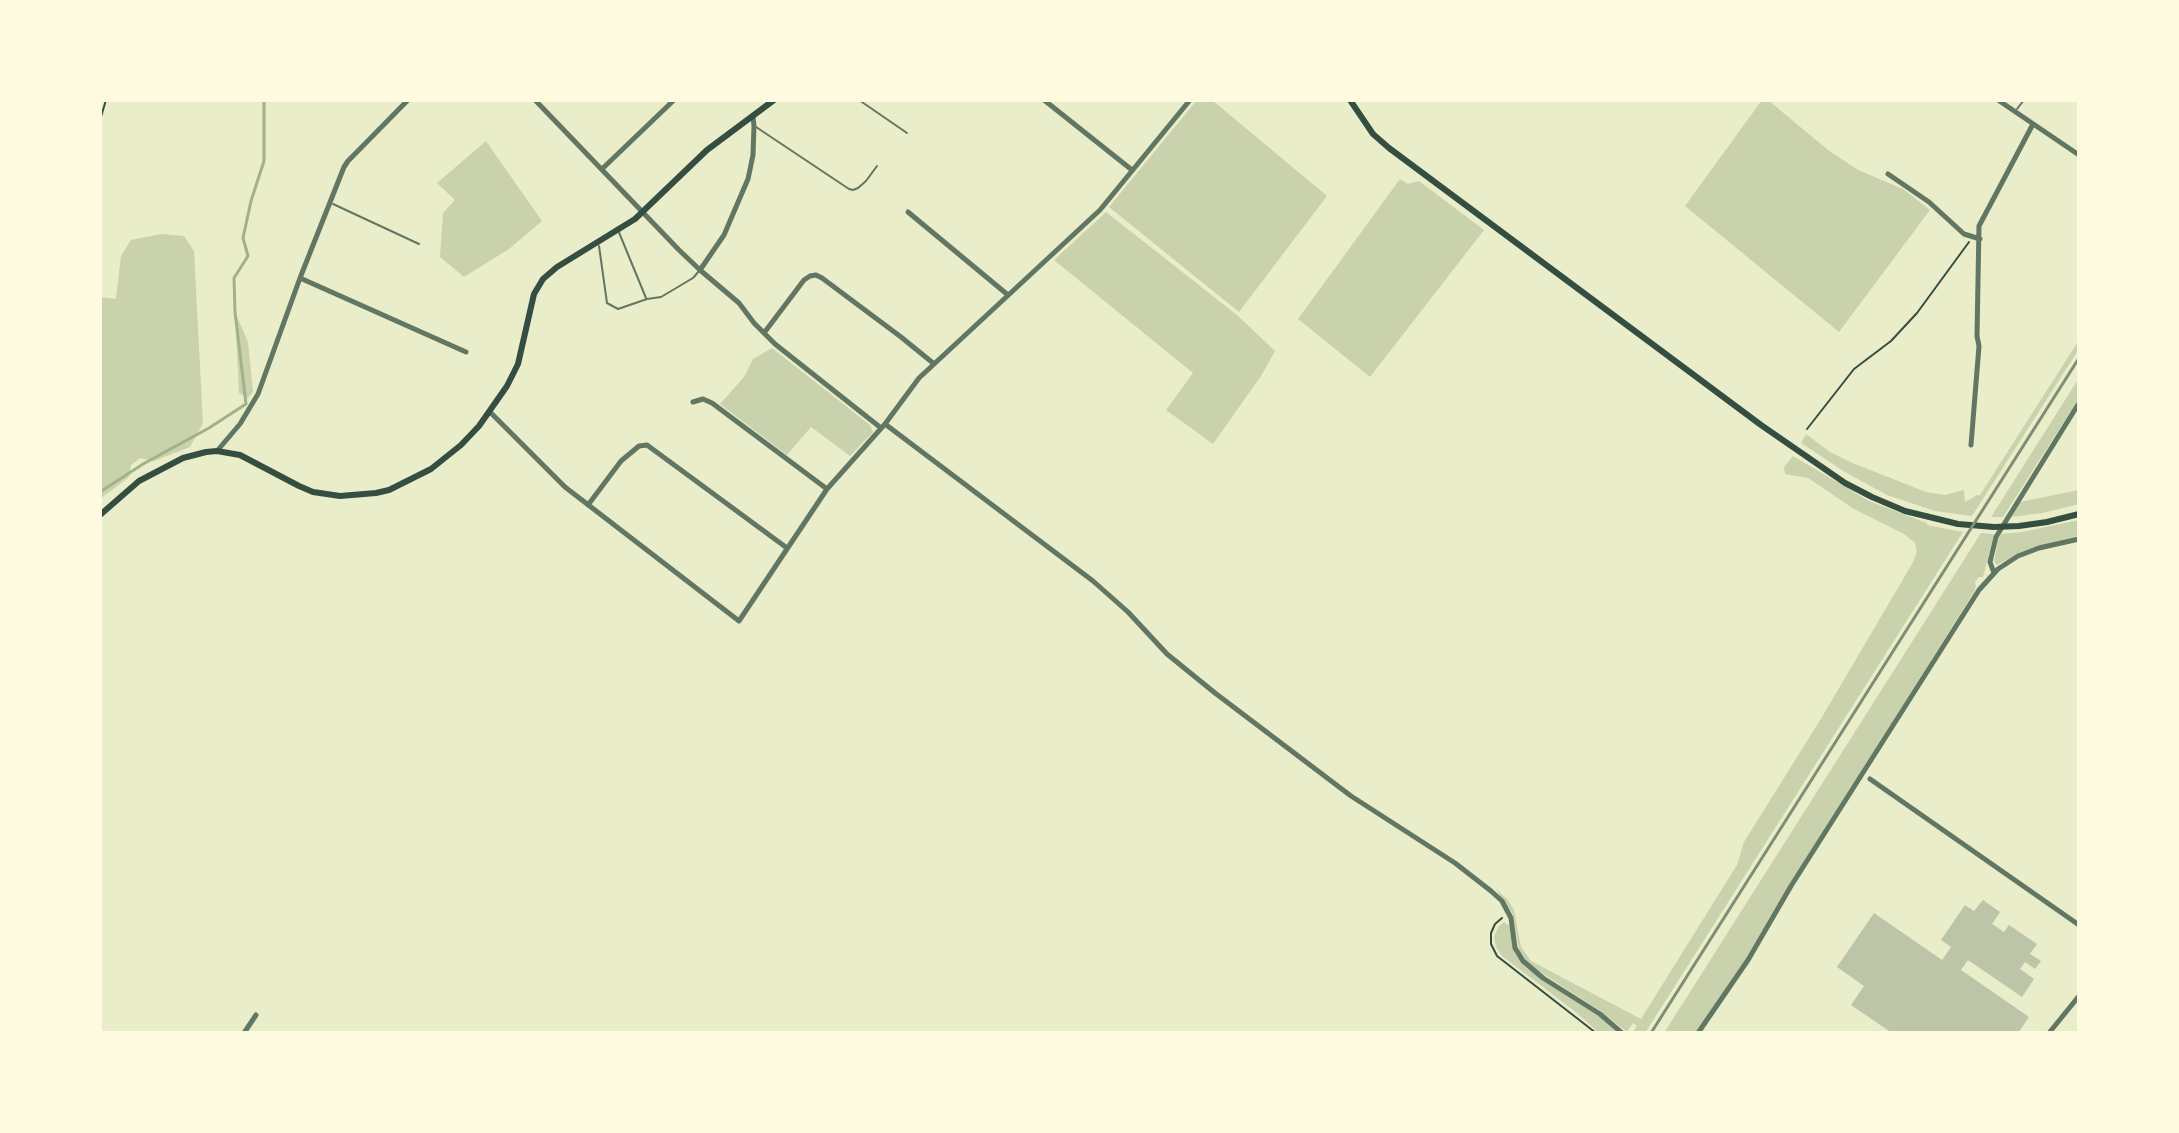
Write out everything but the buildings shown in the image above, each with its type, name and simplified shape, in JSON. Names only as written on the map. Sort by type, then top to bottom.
[{"type":"main road","points":[[100,515],[139,481],[183,458],[206,452],[230,452],[250,459],[286,481],[313,492],[340,496],[376,493],[402,485],[447,457],[490,412],[518,364],[538,285],[557,267],[644,212],[707,150],[774,100]]},
{"type":"main road","points":[[1350,100],[1373,134],[1389,148],[1793,448],[1863,493],[1930,519],[1975,526],[2027,525],[2079,514]]},
{"type":"street","points":[[217,451],[240,424],[258,394],[300,278],[348,161],[408,100]]},
{"type":"street","points":[[535,100],[700,270],[739,303],[764,333],[883,426],[1093,581],[1128,612],[1167,654],[1215,693],[1351,796],[1455,863],[1491,891],[1502,901],[1511,918],[1515,948],[1523,961],[1543,978],[1594,1009],[1622,1033]]},
{"type":"street","points":[[602,169],[674,100]]},
{"type":"street","points":[[1044,100],[1132,170]]},
{"type":"street","points":[[490,412],[556,480],[739,621],[827,489],[883,426],[919,378],[1100,210],[1190,100]]},
{"type":"street","points":[[1998,100],[2079,155]]},
{"type":"street","points":[[700,270],[724,235],[748,179],[753,155],[753,117]]},
{"type":"street","points":[[1971,445],[1979,346],[1979,226],[2033,124]]},
{"type":"street","points":[[1888,174],[1929,202],[1959,230],[1980,239]]},
{"type":"street","points":[[908,212],[1008,295]]},
{"type":"street","points":[[764,333],[804,280],[816,275],[933,363]]},
{"type":"street","points":[[300,278],[466,352]]},
{"type":"street","points":[[693,402],[703,399],[712,403],[827,489]]},
{"type":"street","points":[[1994,573],[1990,562],[1996,537],[2079,403]]},
{"type":"street","points":[[588,505],[621,461],[639,446],[647,445],[787,548]]},
{"type":"street","points":[[1698,1033],[1748,960],[1791,886],[1979,590],[1994,573],[2025,553],[2079,539]]},
{"type":"street","points":[[1870,779],[2079,925]]},
{"type":"street","points":[[2049,1033],[2079,996]]},
{"type":"street","points":[[244,1033],[256,1015]]},
{"type":"lane","points":[[859,100],[907,133]]},
{"type":"lane","points":[[2016,112],[2024,100]]},
{"type":"lane","points":[[754,126],[849,189],[858,188],[877,166]]},
{"type":"lane","points":[[331,204],[419,244]]},
{"type":"lane","points":[[618,230],[647,299]]},
{"type":"lane","points":[[598,242],[607,303],[618,309],[661,297],[693,278],[700,270]]},
{"type":"path","points":[[100,120],[106,100]]},
{"type":"path","points":[[1807,429],[1854,369],[1910,322],[1972,237]]},
{"type":"green space","points":[[1197,100],[1212,100],[1327,196],[1239,312],[1109,207]]},
{"type":"green space","points":[[1762,100],[1768,100],[1828,150],[1858,170],[1903,189],[1930,210],[1839,332],[1685,206]]},
{"type":"green space","points":[[486,141],[542,221],[509,249],[464,277],[440,257],[443,213],[455,200],[437,183]]},
{"type":"green space","points":[[1400,179],[1408,184],[1419,181],[1484,230],[1370,377],[1298,319]]},
{"type":"green space","points":[[1106,212],[1237,315],[1275,351],[1213,444],[1166,410],[1193,373],[1054,260]]},
{"type":"green space","points":[[161,234],[184,236],[194,251],[203,423],[190,447],[154,461],[140,458],[131,465],[129,477],[100,499],[100,297],[116,299],[121,256],[131,240]]},
{"type":"green space","points":[[235,312],[248,342],[253,392],[248,398],[239,393]]},
{"type":"green space","points":[[2079,340],[2079,349],[1972,516],[1935,511],[1887,495],[1801,443],[1806,434],[1850,462],[1926,492],[1945,495],[1964,490],[1965,502],[1980,495]]},
{"type":"green space","points":[[772,348],[870,425],[873,432],[850,456],[811,427],[787,455],[720,404],[744,377],[753,359]]},
{"type":"green space","points":[[2079,378],[2079,398],[2003,517],[1991,517]]},
{"type":"green space","points":[[1793,456],[1869,501],[1927,525],[1963,532],[1645,1033],[1632,1033],[1637,1026],[1633,1023],[1627,1032],[1528,964],[1519,951],[1513,914],[1495,888],[1514,910],[1521,947],[1531,961],[1641,1019],[1737,865],[1744,842],[1822,717],[1917,552],[1915,543],[1904,534],[1854,509],[1808,478],[1785,474],[1784,467]]},
{"type":"green space","points":[[2079,490],[2079,504],[2011,517],[2020,502]]},
{"type":"green space","points":[[2079,520],[2079,536],[2023,551],[1997,565],[1994,562],[2001,534]]},
{"type":"green space","points":[[1981,533],[1994,534],[1983,577],[1975,582],[1974,592],[1745,960],[1695,1033],[1664,1033]]},
{"type":"green space","points":[[1504,922],[1511,927],[1514,952],[1525,967],[1597,1014],[1617,1033],[1599,1033],[1502,956],[1494,937]]},
{"type":"waterway","points":[[100,492],[246,404],[234,278],[248,256],[243,238],[264,161],[264,100]]},
{"type":"railway","points":[[1651,1033],[2079,358]]}]
